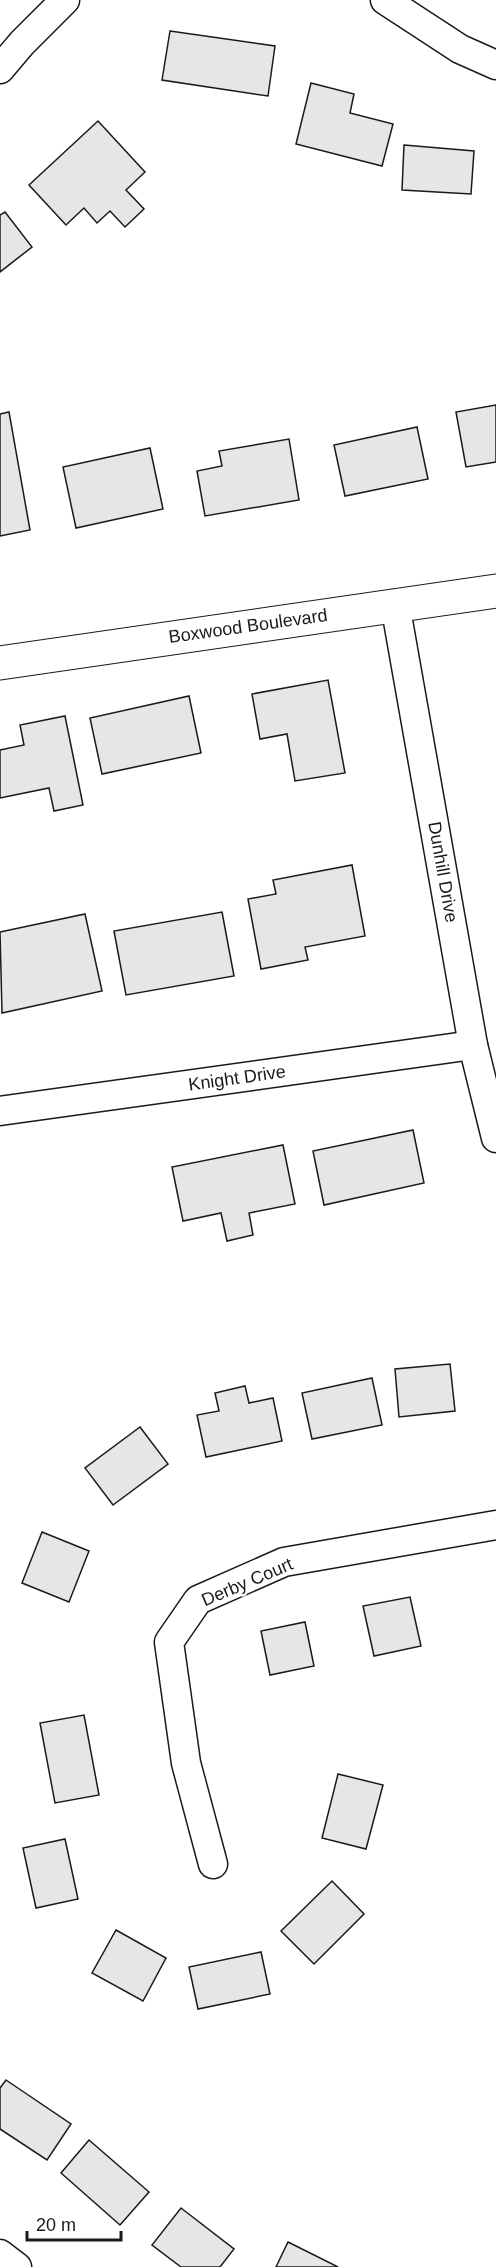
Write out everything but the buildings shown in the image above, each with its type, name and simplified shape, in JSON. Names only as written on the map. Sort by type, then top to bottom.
[{"type":"street","points":[[0,69],[22,43],[65,0]]},
{"type":"street","points":[[385,0],[460,49],[496,65]]},
{"type":"street","name":"Boxwood Boulevard","points":[[0,663],[496,591]]},
{"type":"street","name":"Dunhill Drive","points":[[395,604],[473,1045],[496,1138]]},
{"type":"street","name":"Knight Drive","points":[[0,1111],[473,1045]]},
{"type":"street","name":"Derby Court","points":[[213,1864],[186,1763],[169,1642],[198,1600],[284,1562],[496,1525]]},
{"type":"street","points":[[0,2254],[17,2267]]}]
